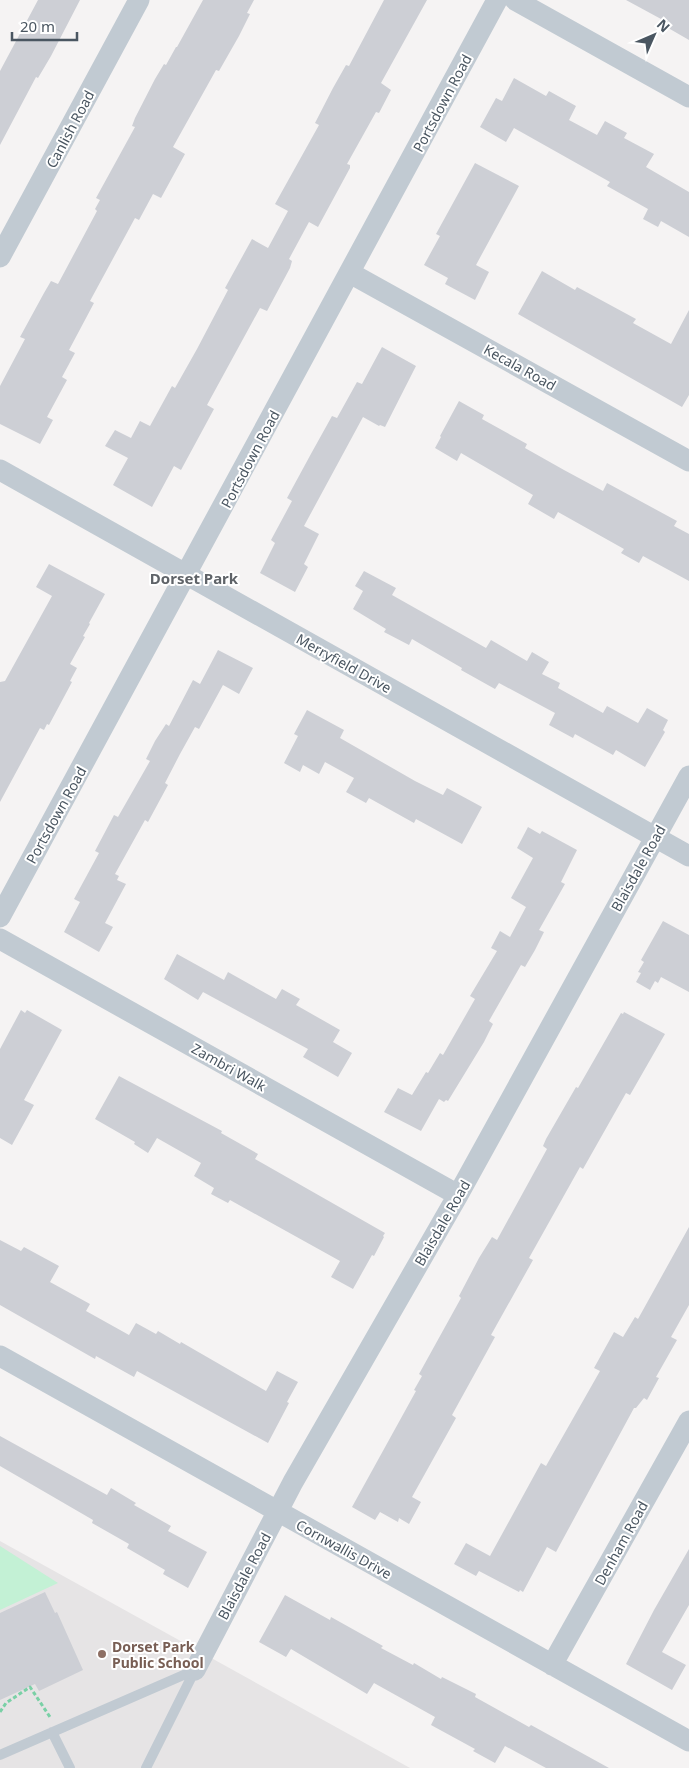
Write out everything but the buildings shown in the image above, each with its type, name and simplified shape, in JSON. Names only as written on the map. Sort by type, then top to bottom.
[{"type":"street","name":"Canlish Road","points":[[0,257],[140,0]]},
{"type":"street","name":"Portsdown Road","points":[[0,917],[497,0]]},
{"type":"street","points":[[515,0],[689,97]]},
{"type":"street","name":"Kecala Road","points":[[350,273],[689,461]]},
{"type":"street","name":"Merryfield Drive","points":[[0,470],[689,856]]},
{"type":"street","name":"Blaisdale Road","points":[[195,1670],[293,1482],[458,1194],[689,776]]},
{"type":"street","name":"Zambri Walk","points":[[0,940],[458,1194]]},
{"type":"street","name":"Cornwallis Drive","points":[[0,1356],[689,1741]]},
{"type":"street","name":"Denham Road","points":[[552,1665],[689,1421]]},
{"type":"lane","points":[[0,1755],[195,1670]]},
{"type":"lane","points":[[146,1768],[195,1670]]},
{"type":"lane","points":[[55,1731],[70,1768]]},
{"type":"path","points":[[0,1712],[6,1703],[30,1687],[55,1731]]},
{"type":"shaded area","name":"Dorset Park Public School","points":[[0,1541],[410,1768],[0,1768]]},
{"type":"green space","points":[[0,1546],[58,1583],[0,1610]]},
{"type":"place","name":"Dorset Park Public School","points":[[102,1654]]},
{"type":"district","name":"Dorset Park","points":[[194,578]]}]
